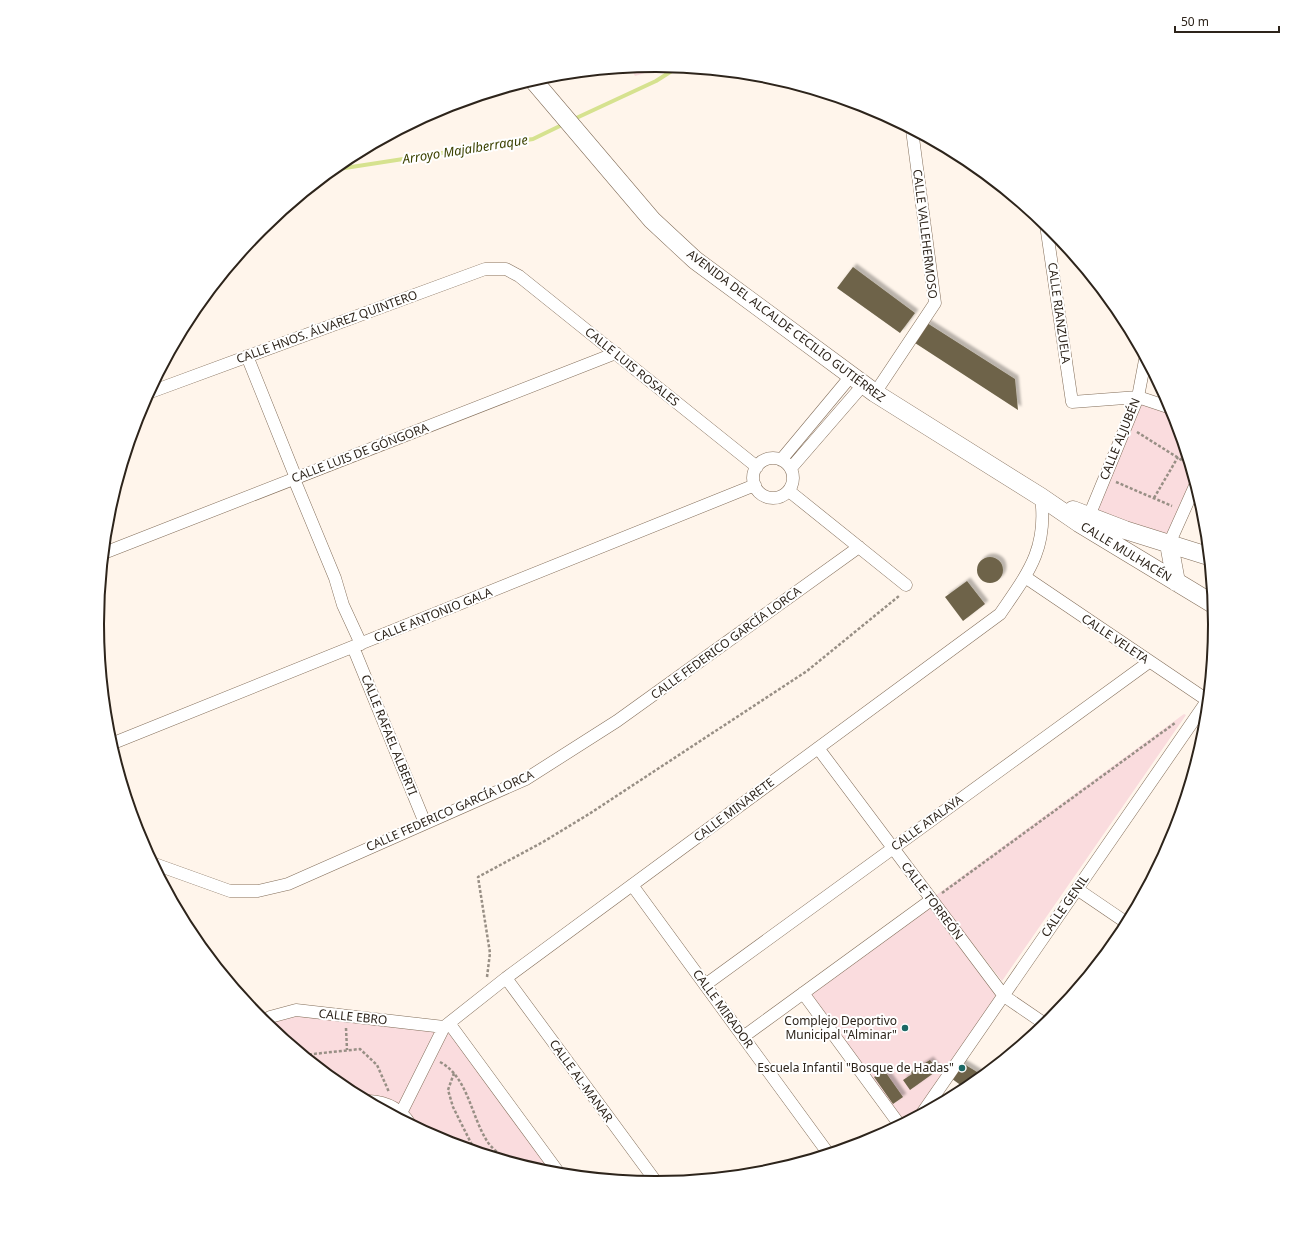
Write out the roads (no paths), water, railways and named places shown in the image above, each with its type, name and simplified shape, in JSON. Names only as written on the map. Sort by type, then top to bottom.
[{"type":"street","name":"AVENIDA DEL ALCALDE CECILIO GUTIÉRREZ","points":[[538,85],[658,225],[695,260],[863,385],[1041,497]]},
{"type":"street","name":"CALLE VALLEHERMOSO","points":[[863,385],[935,303],[913,136]]},
{"type":"street","name":"CALLE RIANZUELA","points":[[1048,236],[1072,402],[1138,397]]},
{"type":"street","name":"CALLE HNOS. ÁLVAREZ QUINTERO","points":[[156,390],[485,269],[506,269]]},
{"type":"street","name":"CALLE LUIS ROSALES","points":[[506,269],[519,276],[757,467]]},
{"type":"street","name":"CALLE LUIS DE GÓNGORA","points":[[108,551],[616,353]]},
{"type":"street","name":"CALLE RAFAEL ALBERTI","points":[[247,356],[335,578],[357,645],[425,823]]},
{"type":"street","name":"CALLE ALJUBÉN","points":[[1089,516],[1138,397],[1144,366]]},
{"type":"street","points":[[781,460],[863,385]]},
{"type":"street","points":[[791,468],[863,385]]},
{"type":"street","points":[[1138,397],[1162,405]]},
{"type":"street","points":[[768,459],[781,460],[791,468],[793,480],[789,491],[779,497],[767,497],[758,490],[755,485],[754,479],[757,467],[768,459]]},
{"type":"street","name":"CALLE ANTONIO GALA","points":[[116,742],[755,485]]},
{"type":"street","points":[[789,491],[906,585]]},
{"type":"street","points":[[1176,582],[1168,544],[1192,493]]},
{"type":"street","points":[[1041,497],[1125,530],[1203,555]]},
{"type":"street","name":"CALLE MINARETE","points":[[399,1111],[447,1025],[506,978],[1000,614],[1025,577],[1037,552],[1043,533],[1041,497]]},
{"type":"street","name":"CALLE MULHACÉN","points":[[1041,497],[1079,523],[1207,601]]},
{"type":"street","name":"CALLE FEDERICO GARCÍA LORCA","points":[[159,865],[230,891],[258,891],[288,884],[526,779],[617,721],[859,547]]},
{"type":"street","name":"CALLE VELETA","points":[[1025,577],[1203,697]]},
{"type":"street","name":"CALLE ATALAYA","points":[[705,985],[1149,662]]},
{"type":"street","name":"CALLE GENIL","points":[[929,1103],[1201,709]]},
{"type":"street","name":"CALLE TORREÓN","points":[[818,748],[1004,996],[1039,1020]]},
{"type":"street","name":"CALLE MIRADOR","points":[[632,886],[825,1149]]},
{"type":"street","points":[[1077,889],[1122,919]]},
{"type":"street","points":[[743,1037],[932,900]]},
{"type":"street","name":"CALLE AL-MANAR","points":[[506,978],[652,1176]]},
{"type":"street","points":[[803,993],[897,1121]]},
{"type":"street","name":"CALLE EBRO","points":[[269,1018],[296,1010],[447,1025]]},
{"type":"street","points":[[447,1025],[553,1166]]},
{"type":"street","points":[[379,1102],[399,1111],[401,1114]]},
{"type":"waterway","name":"Arroyo Majalberraque","points":[[572,120],[656,81],[670,72]]},
{"type":"waterway","name":"Arroyo Majalberraque","points":[[345,168],[533,139],[564,124]]},
{"type":"place","name":"Complejo Deportivo Municipal \"Alminar\"","points":[[905,1028]]},
{"type":"place","name":"Escuela Infantil \"Bosque de Hadas\"","points":[[962,1068]]}]
